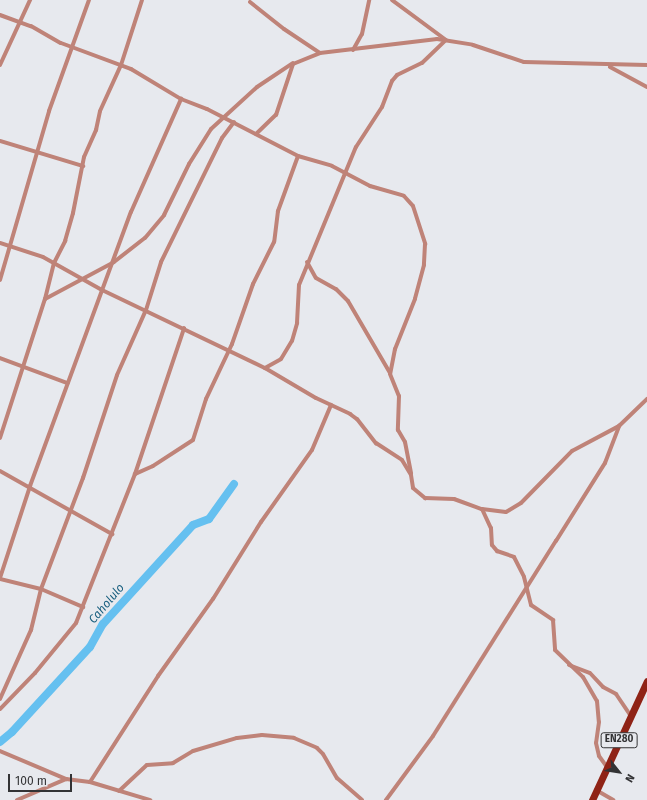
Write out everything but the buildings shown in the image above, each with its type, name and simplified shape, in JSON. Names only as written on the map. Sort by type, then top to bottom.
[{"type":"main road","name":"EN280","points":[[592,800],[647,681]]},
{"type":"street","points":[[0,65],[30,0]]},
{"type":"street","points":[[0,280],[12,246],[37,152],[89,0]]},
{"type":"street","points":[[0,438],[45,299],[54,263],[65,241],[73,213],[83,166],[100,111],[121,65],[142,0]]},
{"type":"street","points":[[353,50],[362,34],[369,0]]},
{"type":"street","points":[[392,0],[446,40]]},
{"type":"street","points":[[250,2],[284,30],[320,53]]},
{"type":"street","points":[[0,15],[19,21],[74,47],[121,65],[181,99],[234,122],[298,156],[324,163],[379,189],[408,198],[413,206],[425,244],[424,265],[420,284],[395,349],[390,374]]},
{"type":"street","points":[[45,299],[114,262],[153,230],[173,198],[200,146],[211,129],[257,87],[295,62],[320,53],[425,40],[446,40],[473,45],[524,62],[647,65]]},
{"type":"street","points":[[265,368],[281,359],[292,341],[297,323],[297,292],[307,262],[344,172],[356,147],[382,106],[392,81],[397,75],[422,63],[446,40]]},
{"type":"street","points":[[256,134],[276,115],[295,62]]},
{"type":"street","points":[[608,65],[647,87]]},
{"type":"street","points":[[83,607],[41,589],[0,578],[30,486],[67,383],[114,262],[131,212],[181,99]]},
{"type":"street","points":[[0,699],[31,630],[41,589],[117,376],[146,310],[165,250],[178,230],[222,138],[234,122]]},
{"type":"street","points":[[0,141],[83,166]]},
{"type":"street","points":[[134,474],[191,443],[206,398],[228,351],[253,284],[274,242],[278,211],[298,156]]},
{"type":"street","points":[[0,243],[12,246],[54,263],[102,290],[265,368],[357,419],[376,443],[402,460],[411,476]]},
{"type":"street","points":[[307,262],[316,278],[336,289],[348,301],[390,374],[399,396],[397,424],[407,448],[415,491],[425,498],[454,499],[482,509],[499,513],[511,509],[572,451],[619,426],[647,399]]},
{"type":"street","points":[[0,708],[62,642],[74,626],[112,534],[184,328]]},
{"type":"street","points":[[0,358],[67,383]]},
{"type":"street","points":[[90,782],[158,676],[213,599],[261,522],[312,450],[331,405]]},
{"type":"street","points":[[386,800],[433,736],[605,463],[619,426]]},
{"type":"street","points":[[0,471],[30,486],[112,534]]},
{"type":"street","points":[[482,509],[491,528],[492,545],[497,551],[514,557],[526,587],[529,601],[534,609],[553,620],[553,645],[565,663],[583,677],[598,705],[596,743],[599,756],[607,767]]},
{"type":"street","points":[[565,663],[595,677],[603,687],[616,694],[630,716]]},
{"type":"street","points":[[119,791],[147,765],[173,763],[193,751],[237,738],[262,735],[294,738],[317,748],[323,754],[337,778],[362,800]]},
{"type":"street","points":[[0,751],[66,779],[90,782],[149,800]]},
{"type":"street","points":[[17,800],[66,779]]},
{"type":"street","points":[[596,790],[613,800]]},
{"type":"waterway","name":"Caholulo","points":[[0,742],[12,732],[90,647],[103,624],[193,525],[209,519],[234,484]]}]
